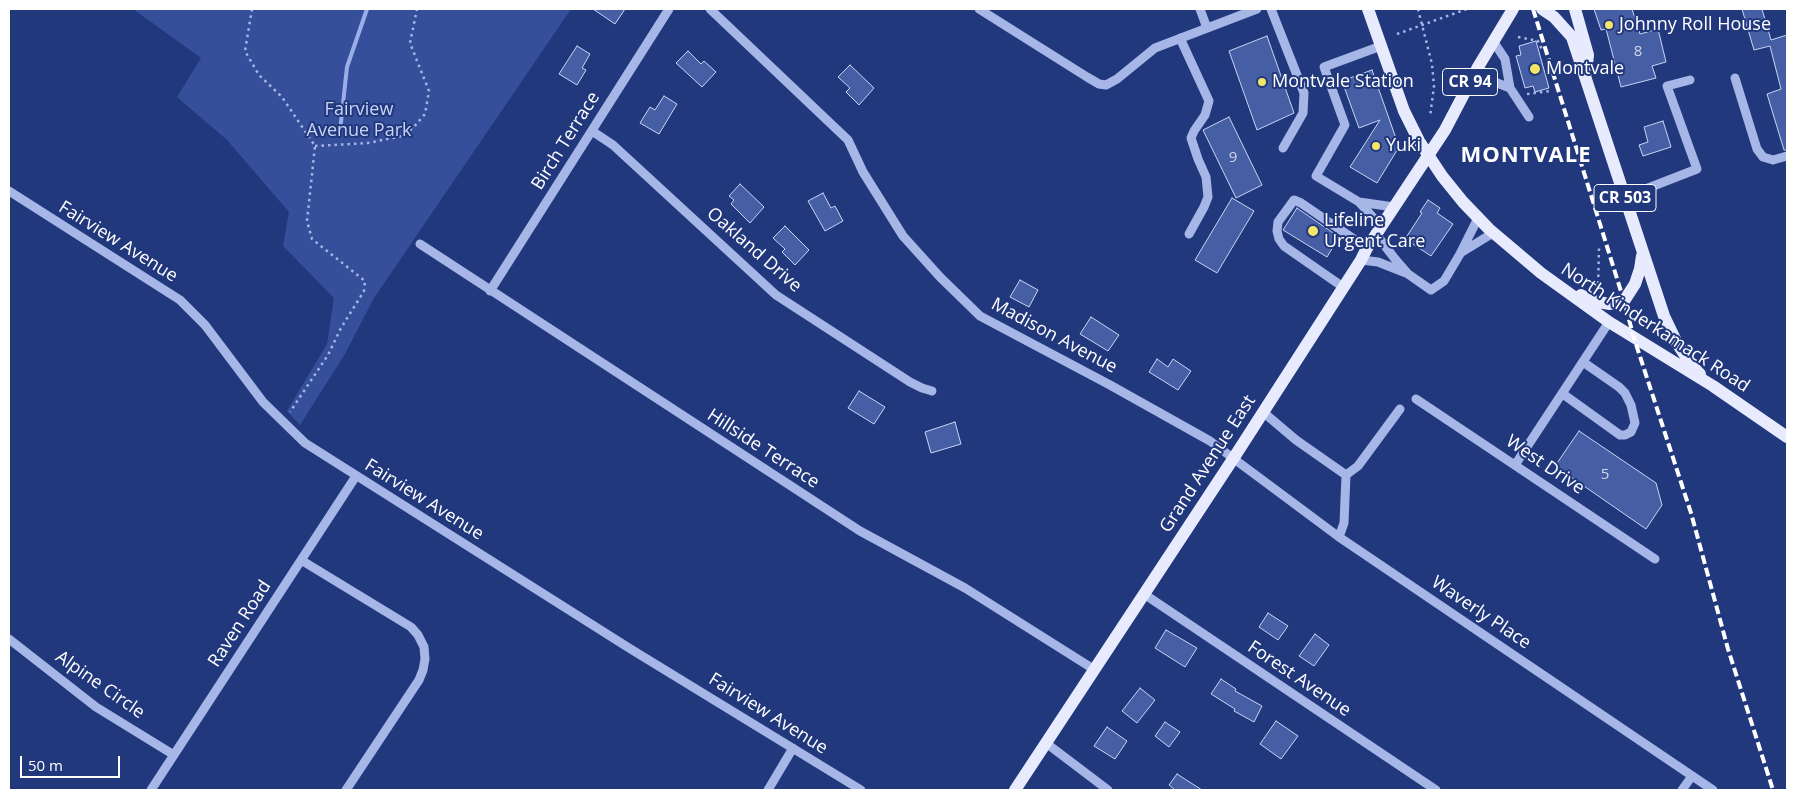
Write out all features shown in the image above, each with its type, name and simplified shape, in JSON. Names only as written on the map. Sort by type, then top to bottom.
[{"type":"main road","name":"CR 503","points":[[1368,9],[1404,111],[1419,141],[1428,154]]},
{"type":"main road","name":"CR 94","points":[[1428,154],[1445,130],[1478,67],[1513,9]]},
{"type":"main road","name":"CR 503","points":[[1542,9],[1554,17],[1572,37],[1664,316],[1677,343],[1692,366],[1713,386]]},
{"type":"main road","points":[[1575,9],[1588,55],[1586,78]]},
{"type":"main road","name":"Grand Avenue East","points":[[1015,790],[1233,459],[1428,154]]},
{"type":"main road","name":"North Kinderkamack Road","points":[[1428,154],[1442,176],[1478,218],[1541,273],[1609,322],[1713,386],[1787,438]]},
{"type":"main road","points":[[1609,322],[1635,284],[1640,269],[1642,253]]},
{"type":"main road","points":[[1541,273],[1592,301],[1610,304],[1624,301]]},
{"type":"street","name":"Birch Terrace","points":[[490,291],[669,9]]},
{"type":"street","name":"Madison Avenue","points":[[710,9],[848,140],[863,172],[903,236],[940,277],[980,316],[1210,441],[1233,459]]},
{"type":"street","points":[[979,9],[1087,77],[1099,84],[1106,85],[1117,80],[1156,48],[1257,9]]},
{"type":"street","points":[[1200,9],[1207,28]]},
{"type":"street","points":[[1271,9],[1304,93],[1303,113],[1283,148]]},
{"type":"street","points":[[1180,38],[1209,101],[1205,115],[1191,138],[1206,178],[1208,197],[1189,234]]},
{"type":"street","points":[[1493,41],[1505,59],[1510,88],[1528,117]]},
{"type":"street","points":[[1381,46],[1324,67],[1345,125],[1316,176],[1359,202],[1394,207]]},
{"type":"street","points":[[1478,67],[1492,81],[1510,88]]},
{"type":"street","points":[[1735,78],[1757,149],[1763,157],[1773,160],[1787,156]]},
{"type":"street","points":[[1625,197],[1697,169],[1668,86],[1690,80]]},
{"type":"street","name":"Oakland Drive","points":[[592,131],[613,145],[776,295],[910,382],[932,391]]},
{"type":"street","name":"Fairview Avenue","points":[[9,191],[180,300],[205,325],[253,390],[305,443],[629,648],[861,790]]},
{"type":"street","points":[[1343,287],[1284,246],[1277,231],[1278,222],[1294,200],[1367,248]]},
{"type":"street","points":[[1359,202],[1395,260],[1408,274],[1431,290],[1444,280],[1460,254],[1478,218]]},
{"type":"street","points":[[1460,254],[1493,233]]},
{"type":"street","name":"Hillside Terrace","points":[[420,244],[860,531],[965,588],[1095,670]]},
{"type":"street","points":[[1361,260],[1378,262],[1408,274]]},
{"type":"street","points":[[1516,465],[1609,322]]},
{"type":"street","points":[[1563,394],[1620,435],[1631,432],[1635,423],[1631,406],[1625,394],[1619,387],[1583,362]]},
{"type":"street","name":"West Drive","points":[[1416,399],[1656,559]]},
{"type":"street","points":[[1346,475],[1358,466],[1400,409]]},
{"type":"street","points":[[1263,412],[1346,475]]},
{"type":"street","name":"Waverly Place","points":[[1233,459],[1339,537],[1713,790]]},
{"type":"street","points":[[1339,537],[1344,523],[1346,475]]},
{"type":"street","name":"Raven Road","points":[[151,790],[356,476]]},
{"type":"street","points":[[301,560],[411,627],[418,635],[424,647],[424,670],[419,680],[346,790]]},
{"type":"street","name":"Forest Avenue","points":[[1144,594],[1436,790]]},
{"type":"street","name":"Alpine Circle","points":[[9,638],[96,706],[174,755]]},
{"type":"street","points":[[1046,743],[1108,790]]},
{"type":"street","points":[[768,790],[793,748]]},
{"type":"street","points":[[1682,790],[1692,776]]},
{"type":"path","points":[[252,9],[245,51],[258,75],[282,97],[315,146],[307,221],[312,240],[365,281],[364,291],[341,328],[328,356],[284,422]]},
{"type":"path","points":[[315,146],[368,143],[402,136],[413,128],[425,114],[429,91],[410,43],[416,9]]},
{"type":"path","points":[[1418,9],[1432,64],[1434,86],[1430,117]]},
{"type":"path","points":[[1398,34],[1467,9]]},
{"type":"path","points":[[1518,37],[1538,41],[1543,52]]},
{"type":"path","points":[[1524,87],[1526,94],[1550,91]]},
{"type":"path","points":[[1598,290],[1599,248]]},
{"type":"green space","name":"Fairview Avenue Park","points":[[133,9],[571,9],[374,298],[345,354],[300,425],[287,411],[327,344],[334,298],[283,246],[289,212],[227,140],[177,97],[201,58]]},
{"type":"building","points":[[593,9],[625,9],[615,24]]},
{"type":"building","points":[[1594,9],[1632,9],[1640,34],[1658,29],[1666,62],[1652,66],[1656,78],[1621,87],[1606,29],[1601,30]]},
{"type":"building","points":[[1742,9],[1762,9],[1771,40],[1787,35],[1787,150],[1784,150],[1767,94],[1781,89],[1770,46],[1754,50]]},
{"type":"building","name":"Montvale Station","points":[[1267,36],[1294,113],[1257,130],[1229,51]]},
{"type":"building","points":[[1536,41],[1549,88],[1535,92],[1533,86],[1525,88],[1516,56],[1521,55],[1519,46]]},
{"type":"building","points":[[577,46],[590,54],[582,68],[586,70],[577,85],[559,74]]},
{"type":"building","points":[[688,51],[701,64],[704,61],[716,72],[702,87],[676,63]]},
{"type":"building","points":[[850,65],[874,88],[859,105],[846,92],[850,88],[838,77]]},
{"type":"building","points":[[1372,70],[1399,147],[1377,183],[1350,167],[1380,120],[1359,128],[1342,81]]},
{"type":"building","points":[[664,96],[677,104],[659,134],[640,123],[650,107],[655,110]]},
{"type":"building","points":[[1229,117],[1262,185],[1236,198],[1203,130]]},
{"type":"building","points":[[1663,121],[1671,147],[1643,156],[1639,145],[1648,142],[1644,127]]},
{"type":"building","points":[[740,184],[764,207],[750,223],[731,204],[734,200],[729,196]]},
{"type":"building","points":[[823,193],[831,208],[835,206],[843,221],[825,231],[808,201]]},
{"type":"building","points":[[1232,198],[1254,211],[1217,273],[1195,260]]},
{"type":"building","points":[[1428,200],[1440,208],[1437,213],[1453,224],[1431,256],[1405,239]]},
{"type":"building","name":"Lifeline Urgent Care","points":[[1297,208],[1339,237],[1327,257],[1283,230]]},
{"type":"building","points":[[785,226],[809,250],[795,265],[782,252],[785,249],[773,238]]},
{"type":"building","points":[[1020,280],[1038,290],[1029,307],[1010,297]]},
{"type":"building","points":[[1091,317],[1119,335],[1108,351],[1080,334]]},
{"type":"building","points":[[1157,359],[1168,367],[1173,359],[1191,371],[1178,390],[1149,372]]},
{"type":"building","points":[[859,391],[885,407],[874,424],[848,408]]},
{"type":"building","points":[[955,422],[961,444],[931,453],[925,432]]},
{"type":"building","points":[[1579,431],[1656,483],[1662,505],[1646,529],[1555,466]]},
{"type":"building","points":[[1268,613],[1288,626],[1278,640],[1259,627]]},
{"type":"building","points":[[1166,630],[1197,648],[1185,667],[1155,648]]},
{"type":"building","points":[[1315,634],[1329,645],[1314,666],[1299,656]]},
{"type":"building","points":[[1221,679],[1236,689],[1235,691],[1262,706],[1254,722],[1234,711],[1235,709],[1211,694]]},
{"type":"building","points":[[1140,688],[1155,700],[1137,723],[1122,711]]},
{"type":"building","points":[[1276,721],[1298,736],[1281,759],[1260,744]]},
{"type":"building","points":[[1165,722],[1180,732],[1169,747],[1155,736]]},
{"type":"building","points":[[1107,727],[1127,741],[1115,759],[1094,746]]},
{"type":"building","points":[[1177,774],[1202,790],[1175,790],[1169,785]]},
{"type":"waterway","points":[[340,131],[347,67],[367,9]]},
{"type":"railway","points":[[1533,9],[1634,338],[1691,513],[1728,649],[1773,790]]},
{"type":"place","name":"Johnny Roll House","points":[[1609,25]]},
{"type":"place","name":"Montvale","points":[[1535,69]]},
{"type":"place","name":"Montvale Station","points":[[1262,82]]},
{"type":"place","name":"Yuki","points":[[1376,146]]},
{"type":"place","name":"Lifeline Urgent Care","points":[[1313,231]]},
{"type":"district","name":"MONTVALE","points":[[1526,156]]}]
